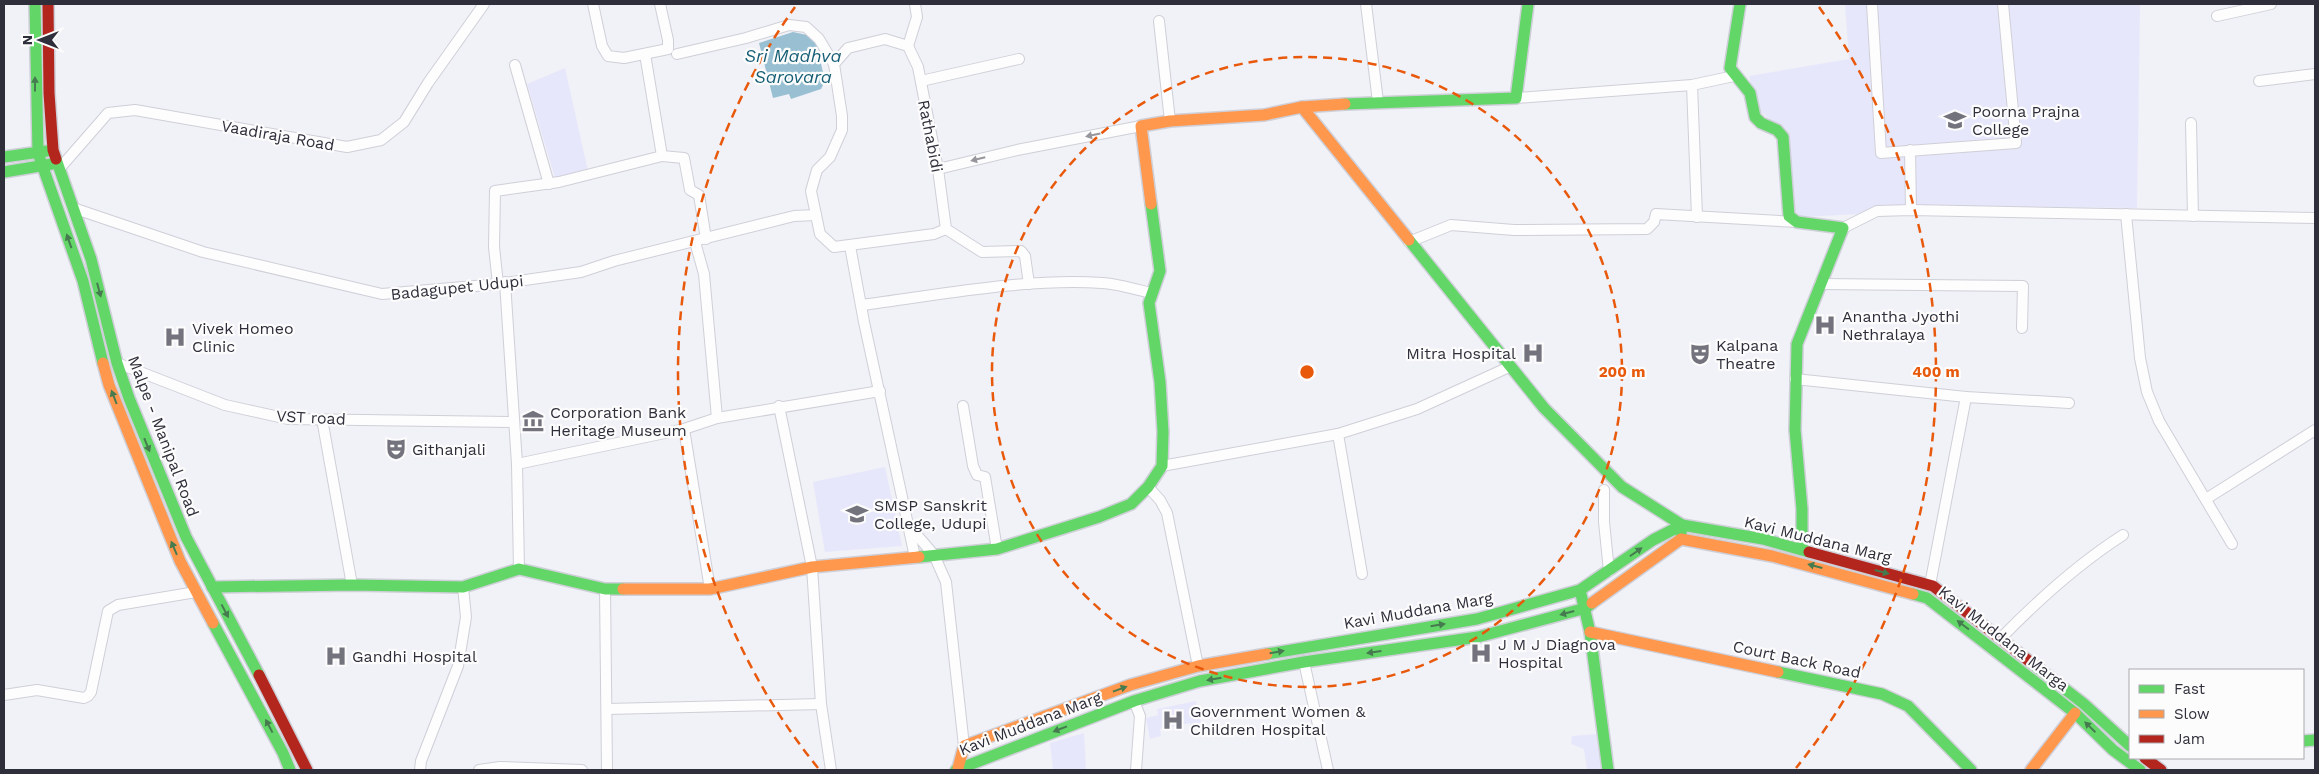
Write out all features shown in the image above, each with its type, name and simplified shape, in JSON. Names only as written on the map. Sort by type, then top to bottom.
[{"type":"main road","name":"Malpe - Manipal Road","points":[[35,4],[38,152],[83,281],[110,385],[180,561],[283,753],[290,770]]},
{"type":"main road","name":"Malpe - Manipal Road","points":[[48,4],[49,93],[53,150],[91,259],[118,363],[146,443],[186,537],[291,735],[307,770]]},
{"type":"main road","points":[[212,587],[352,585],[463,587],[488,577],[519,569],[605,589],[710,590],[812,567],[997,549],[1099,517],[1131,504],[1148,487],[1162,466],[1163,424],[1160,382],[1149,303],[1151,292],[1159,281],[1160,271],[1141,126],[1170,121],[1264,115],[1302,107],[1378,102],[1516,98],[1528,4]]},
{"type":"main road","points":[[1740,4],[1730,68],[1734,76],[1750,94],[1755,118],[1776,128],[1783,137],[1786,204],[1789,216],[1797,222],[1843,228],[1797,344],[1795,430],[1802,509],[1802,550]]},
{"type":"main road","points":[[1302,107],[1509,367],[1544,408],[1622,487],[1682,526],[1680,539]]},
{"type":"main road","points":[[4,157],[53,150]]},
{"type":"main road","points":[[4,172],[58,165]]},
{"type":"main road","name":"Kavi Muddana Marg","points":[[957,769],[964,746],[1130,685],[1198,666],[1478,619],[1580,590],[1653,540],[1682,526],[1763,539],[1930,585],[2084,704],[2129,747]]},
{"type":"main road","name":"Kavi Muddana Marg","points":[[957,769],[1134,701],[1200,681],[1304,662],[1478,636],[1586,608],[1680,539]]},
{"type":"main road","name":"Kavi Muddana Marga","points":[[1680,539],[1772,556],[1927,598],[2075,713],[2113,750],[2140,770]]},
{"type":"main road","points":[[1580,590],[1586,608],[1590,632],[1608,770]]},
{"type":"main road","name":"Court Back Road","points":[[1590,632],[1882,694],[1908,706],[1971,770]]},
{"type":"main road","points":[[2031,770],[2075,713]]},
{"type":"main road","points":[[2113,750],[2129,748]]},
{"type":"main road","points":[[2146,759],[2161,770]]},
{"type":"street","name":"Vaadiraja Road","points":[[58,165],[108,113],[135,110],[347,147],[381,140],[404,122],[428,83],[484,4]]},
{"type":"street","points":[[593,4],[602,46],[608,56],[624,58],[668,49],[668,40],[660,4]]},
{"type":"street","points":[[834,64],[848,48],[869,41],[885,39],[908,46],[917,17],[914,4]]},
{"type":"street","points":[[1366,4],[1378,102]]},
{"type":"street","points":[[1872,4],[1882,153],[2016,144],[2003,4]]},
{"type":"street","points":[[2217,16],[2271,4]]},
{"type":"street","points":[[1160,22],[1170,121]]},
{"type":"street","points":[[677,54],[746,38],[789,25],[806,28],[819,39],[834,64],[842,116],[842,130],[830,157],[816,170],[811,191],[820,234],[834,247],[934,234],[946,229],[982,252],[1021,251],[1025,256],[1030,284]]},
{"type":"street","name":"Rathabidi","points":[[908,46],[918,68],[921,81],[938,169],[946,229]]},
{"type":"street","points":[[645,54],[662,156]]},
{"type":"street","points":[[921,81],[1018,59]]},
{"type":"street","points":[[515,66],[549,184]]},
{"type":"street","points":[[2259,81],[2315,74]]},
{"type":"street","points":[[1516,98],[1692,85],[1734,76]]},
{"type":"street","points":[[1692,85],[1697,217]]},
{"type":"street","points":[[2191,123],[2193,216]]},
{"type":"street","points":[[938,169],[1017,150],[1141,126]]},
{"type":"street","points":[[1910,150],[1911,210]]},
{"type":"street","points":[[519,569],[517,464],[502,283],[494,246],[495,191],[549,184],[662,156],[684,158],[690,190],[699,195],[706,239]]},
{"type":"street","name":"Badagupet Udupi","points":[[72,208],[203,252],[382,294],[502,283],[581,272],[614,261],[794,216],[816,214]]},
{"type":"street","points":[[1843,228],[1877,211],[1911,210],[2315,218]]},
{"type":"street","points":[[1410,242],[1451,225],[1514,230],[1647,229],[1654,222],[1656,214],[1797,222]]},
{"type":"street","points":[[2126,214],[2140,358],[2147,392],[2159,421],[2232,544]]},
{"type":"street","points":[[695,242],[704,274],[717,418]]},
{"type":"street","points":[[850,246],[915,557]]},
{"type":"street","points":[[862,305],[1030,284],[1066,282],[1104,283],[1151,292]]},
{"type":"street","points":[[1820,284],[2023,286],[2022,328]]},
{"type":"street","name":"VST road","points":[[118,363],[225,405],[288,419],[514,422]]},
{"type":"street","points":[[1162,466],[1338,434],[1417,409],[1509,367]]},
{"type":"street","points":[[1795,379],[1966,397],[2069,403]]},
{"type":"street","points":[[517,464],[684,429],[717,418],[779,406],[880,391]]},
{"type":"street","points":[[1930,585],[1966,397]]},
{"type":"street","points":[[779,406],[812,567],[821,704],[830,770]]},
{"type":"street","points":[[962,406],[973,466],[978,475],[985,476],[997,549]]},
{"type":"street","points":[[322,419],[352,585]]},
{"type":"street","points":[[684,429],[710,590]]},
{"type":"street","points":[[2206,499],[2315,430]]},
{"type":"street","points":[[1338,434],[1362,574]]},
{"type":"street","points":[[1148,487],[1160,500],[1167,513],[1198,666]]},
{"type":"street","points":[[1604,490],[1604,522],[1609,571]]},
{"type":"street","points":[[908,524],[934,555],[946,582],[964,746]]},
{"type":"street","points":[[2001,638],[2034,604],[2071,572],[2123,535]]},
{"type":"street","points":[[420,770],[421,761],[458,666],[466,617],[463,587]]},
{"type":"street","points":[[605,589],[607,770]]},
{"type":"street","points":[[4,695],[37,690],[84,698],[88,696],[91,692],[108,611],[118,605],[196,592]]},
{"type":"street","points":[[1304,662],[1328,770]]},
{"type":"street","points":[[1134,701],[1140,716],[1136,770]]},
{"type":"street","points":[[607,709],[821,704]]},
{"type":"street","points":[[479,770],[500,767],[582,770]]},
{"type":"shaded area","name":"Poorna Prajna College","points":[[1845,4],[2140,4],[2137,208],[1906,205],[1860,214],[1802,217],[1793,210],[1785,131],[1758,110],[1749,76],[1849,59]]},
{"type":"shaded area","points":[[565,68],[588,171],[555,178],[527,84]]},
{"type":"shaded area","name":"SMSP Sanskrit College, Udupi","points":[[885,467],[902,546],[825,552],[813,482]]},
{"type":"shaded area","name":"Government Women & Children Hospital","points":[[1196,701],[1202,727],[1192,729],[1190,723],[1160,729],[1161,736],[1150,739],[1146,718],[1158,715],[1157,709]]},
{"type":"shaded area","points":[[1084,733],[1086,770],[1053,770],[1050,743]]},
{"type":"shaded area","points":[[1596,734],[1601,770],[1587,770],[1584,749],[1571,744],[1572,736]]},
{"type":"water","name":"Sri Madhva Sarovara","points":[[793,32],[807,35],[816,42],[825,81],[821,89],[791,99],[789,94],[773,98],[759,43]]},
{"type":"traffic: fast","points":[[35,4],[38,153],[83,281],[103,363]]},
{"type":"traffic: fast","points":[[1345,104],[1516,98],[1528,4]]},
{"type":"traffic: fast","points":[[1740,4],[1730,68],[1750,93],[1755,117],[1761,123],[1777,130],[1783,137],[1789,216],[1797,222],[1843,228],[1797,344],[1795,430],[1802,509],[1802,549]]},
{"type":"traffic: fast","points":[[4,157],[47,151]]},
{"type":"traffic: fast","points":[[56,159],[91,259],[117,363],[129,398],[186,537],[259,675]]},
{"type":"traffic: fast","points":[[4,172],[52,164]]},
{"type":"traffic: fast","points":[[919,557],[997,549],[1099,517],[1131,504],[1148,487],[1162,466],[1163,432],[1160,382],[1149,303],[1160,271],[1151,204]]},
{"type":"traffic: fast","points":[[1409,240],[1544,408],[1622,487],[1682,525],[1681,534]]},
{"type":"traffic: fast","points":[[1267,654],[1477,619],[1580,590],[1653,540],[1682,525],[1763,539],[1809,552]]},
{"type":"traffic: fast","points":[[212,587],[352,585],[463,587],[519,569],[605,589],[623,589]]},
{"type":"traffic: fast","points":[[1580,590],[1590,632],[1608,770]]},
{"type":"traffic: fast","points":[[1913,594],[1927,598],[2075,713],[2113,750],[2140,770]]},
{"type":"traffic: fast","points":[[956,770],[1134,701],[1200,681],[1304,662],[1478,637],[1586,608],[1592,603]]},
{"type":"traffic: fast","points":[[213,623],[283,753],[290,770]]},
{"type":"traffic: fast","points":[[2029,661],[2084,704],[2129,745]]},
{"type":"traffic: fast","points":[[1778,672],[1882,694],[1908,706],[1971,770]]},
{"type":"traffic: fast","points":[[2304,741],[2315,740]]},
{"type":"traffic: slow","points":[[1151,204],[1141,126],[1170,121],[1264,115],[1302,107],[1345,104]]},
{"type":"traffic: slow","points":[[1302,107],[1409,240]]},
{"type":"traffic: slow","points":[[103,363],[109,385],[180,561],[213,623]]},
{"type":"traffic: slow","points":[[1592,603],[1681,539],[1772,556],[1913,594]]},
{"type":"traffic: slow","points":[[623,589],[710,589],[812,567],[919,557]]},
{"type":"traffic: slow","points":[[1590,632],[1778,672]]},
{"type":"traffic: slow","points":[[958,768],[964,746],[1130,685],[1198,666],[1267,654]]},
{"type":"traffic: slow","points":[[2031,770],[2075,713]]},
{"type":"traffic: jam","points":[[48,4],[49,93],[53,150],[56,159]]},
{"type":"traffic: jam","points":[[1809,552],[1933,586],[2029,661]]},
{"type":"traffic: jam","points":[[259,675],[307,770]]},
{"type":"traffic: jam","points":[[2146,759],[2161,770]]},
{"type":"place","name":"Poorna Prajna College","points":[[1955,120]]},
{"type":"place","name":"Anantha Jyothi Nethralaya","points":[[1825,325]]},
{"type":"place","name":"Vivek Homeo Clinic","points":[[175,337]]},
{"type":"place","name":"Mitra Hospital","points":[[1533,353]]},
{"type":"place","name":"Kalpana Theatre","points":[[1700,354]]},
{"type":"place","name":"Corporation Bank Heritage Museum","points":[[533,421]]},
{"type":"place","name":"Githanjali","points":[[396,449]]},
{"type":"place","name":"SMSP Sanskrit College, Udupi","points":[[857,514]]},
{"type":"place","name":"J M J Diagnova Hospital","points":[[1481,653]]},
{"type":"place","name":"Gandhi Hospital","points":[[336,656]]},
{"type":"place","name":"Government Women & Children Hospital","points":[[1173,720]]}]
